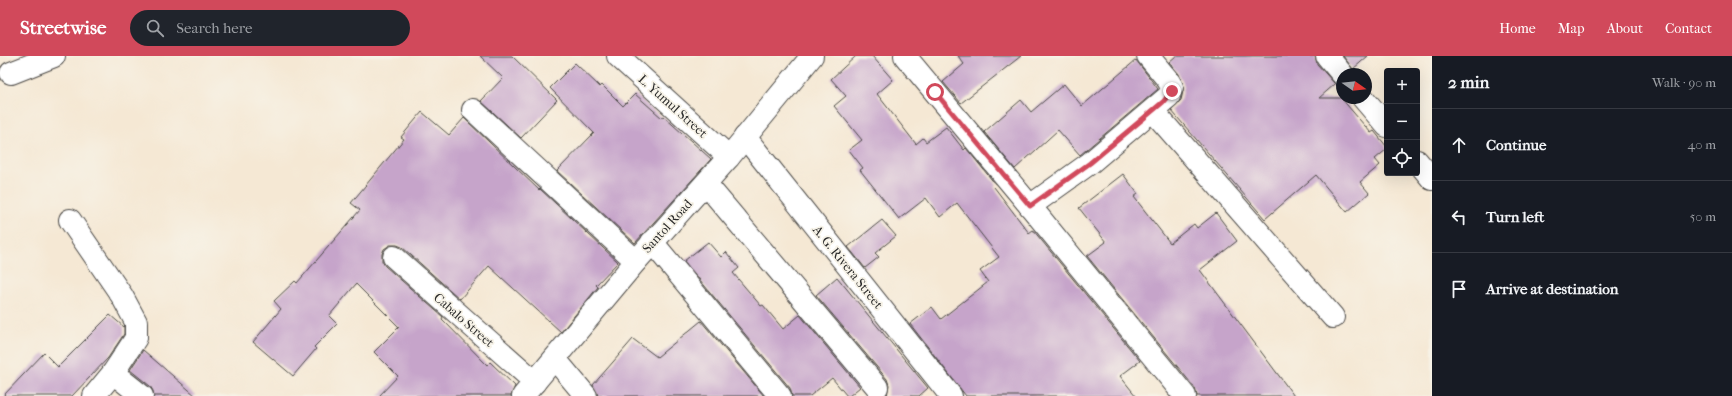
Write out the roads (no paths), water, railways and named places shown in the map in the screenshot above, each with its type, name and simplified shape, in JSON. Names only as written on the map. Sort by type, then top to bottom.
[{"type":"street","points":[[12,73],[54,56]]},
{"type":"street","name":"L. Yumul Street","points":[[618,56],[729,157]]},
{"type":"street","name":"Santol Road","points":[[529,389],[652,242],[729,157],[812,56]]},
{"type":"street","points":[[905,56],[1185,396]]},
{"type":"street","points":[[1030,206],[1090,163],[1170,96],[1172,87],[1148,56]]},
{"type":"street","points":[[1327,56],[1337,68]]},
{"type":"street","points":[[1368,104],[1384,122]]},
{"type":"street","points":[[473,110],[636,261]]},
{"type":"street","points":[[1153,111],[1333,317]]},
{"type":"street","name":"A. G. Rivera Street","points":[[744,137],[951,396]]},
{"type":"street","points":[[1420,165],[1432,179]]},
{"type":"street","points":[[706,184],[877,387]]},
{"type":"street","points":[[70,220],[122,296],[136,322],[136,338],[114,373],[94,396]]},
{"type":"street","points":[[652,242],[780,396]]},
{"type":"street","name":"Cabalo Street","points":[[394,257],[529,389]]},
{"type":"street","points":[[555,359],[586,396]]},
{"type":"street","points":[[114,373],[142,396]]}]
